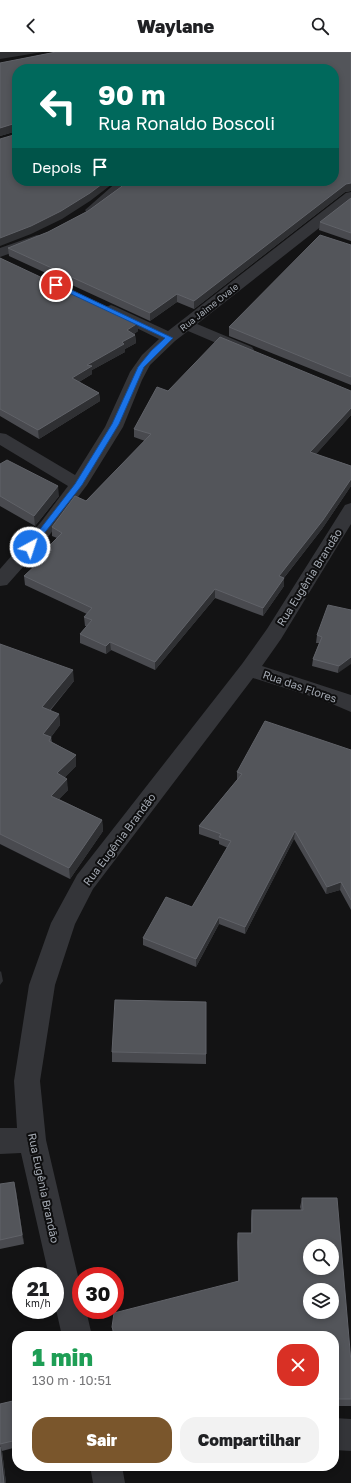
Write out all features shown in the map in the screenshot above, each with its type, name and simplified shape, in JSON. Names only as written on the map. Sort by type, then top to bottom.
[{"type":"street","points":[[78,219],[105,201],[121,186]]},
{"type":"street","name":"Rua Jaime Ovale","points":[[0,580],[14,566],[46,528],[78,485],[115,424],[141,367],[154,352],[186,325],[314,234],[351,196]]},
{"type":"street","points":[[0,254],[47,235]]},
{"type":"street","points":[[0,259],[14,265]]},
{"type":"street","points":[[99,305],[169,338]]},
{"type":"street","points":[[186,325],[258,354]]},
{"type":"street","points":[[0,438],[78,485]]},
{"type":"street","name":"Rua Eugênia Brandão","points":[[75,1331],[32,1140],[27,1081],[42,985],[63,923],[85,882],[249,669],[274,634],[351,509]]},
{"type":"street","name":"Rua das Flores","points":[[249,669],[330,695],[351,704]]},
{"type":"street","points":[[0,1140],[32,1140]]},
{"type":"street","points":[[339,1434],[351,1434]]},
{"type":"street","points":[[107,1471],[110,1483]]},
{"type":"building","points":[[56,52],[351,52],[351,183],[346,184],[194,301],[177,294],[150,313],[8,248],[48,232],[88,211],[122,186],[339,186],[339,64],[12,64],[12,124],[0,128],[0,63]]},
{"type":"building","points":[[12,135],[12,186],[99,186],[61,211],[31,226],[0,238],[0,139]]},
{"type":"building","points":[[351,198],[351,233],[320,222]]},
{"type":"building","points":[[320,235],[351,245],[351,377],[229,327]]},
{"type":"building","points":[[0,258],[138,323],[127,330],[135,335],[122,342],[124,344],[87,365],[92,366],[72,378],[99,393],[38,430],[0,409]]},
{"type":"building","points":[[220,337],[351,391],[351,408],[310,452],[351,466],[351,479],[323,520],[279,576],[284,578],[263,608],[215,589],[155,662],[110,642],[106,646],[80,634],[92,620],[84,617],[92,608],[24,576],[52,550],[47,548],[62,533],[52,527],[75,496],[86,501],[151,434],[134,429],[157,387],[168,391]]},
{"type":"building","points":[[7,460],[58,486],[34,516],[0,496],[0,464]]},
{"type":"building","points":[[328,605],[351,610],[351,657],[339,666],[313,659],[322,637],[317,635]]},
{"type":"building","points":[[0,644],[73,670],[42,707],[59,714],[43,734],[51,737],[49,741],[76,755],[57,773],[67,779],[51,796],[102,820],[69,868],[0,834]]},
{"type":"building","points":[[265,721],[351,750],[351,900],[341,882],[327,887],[295,831],[245,927],[219,917],[196,959],[143,938],[166,897],[192,907],[231,841],[219,837],[221,834],[199,826],[242,774],[237,772]]},
{"type":"building","points":[[115,1000],[206,1002],[206,1054],[112,1052]]},
{"type":"building","points":[[14,1182],[22,1235],[0,1240],[0,1184]]},
{"type":"building","points":[[302,1198],[337,1198],[351,1362],[351,1399],[339,1399],[339,1331],[113,1331],[112,1327],[113,1319],[124,1319],[124,1310],[239,1281],[238,1233],[252,1233],[252,1210],[303,1210]]},
{"type":"building","points":[[12,1401],[12,1441],[0,1444],[0,1404]]},
{"type":"building","points":[[0,1447],[4,1483],[0,1483]]},
{"type":"route","points":[[30,547],[78,485],[115,424],[141,367],[169,338],[56,285]]}]
